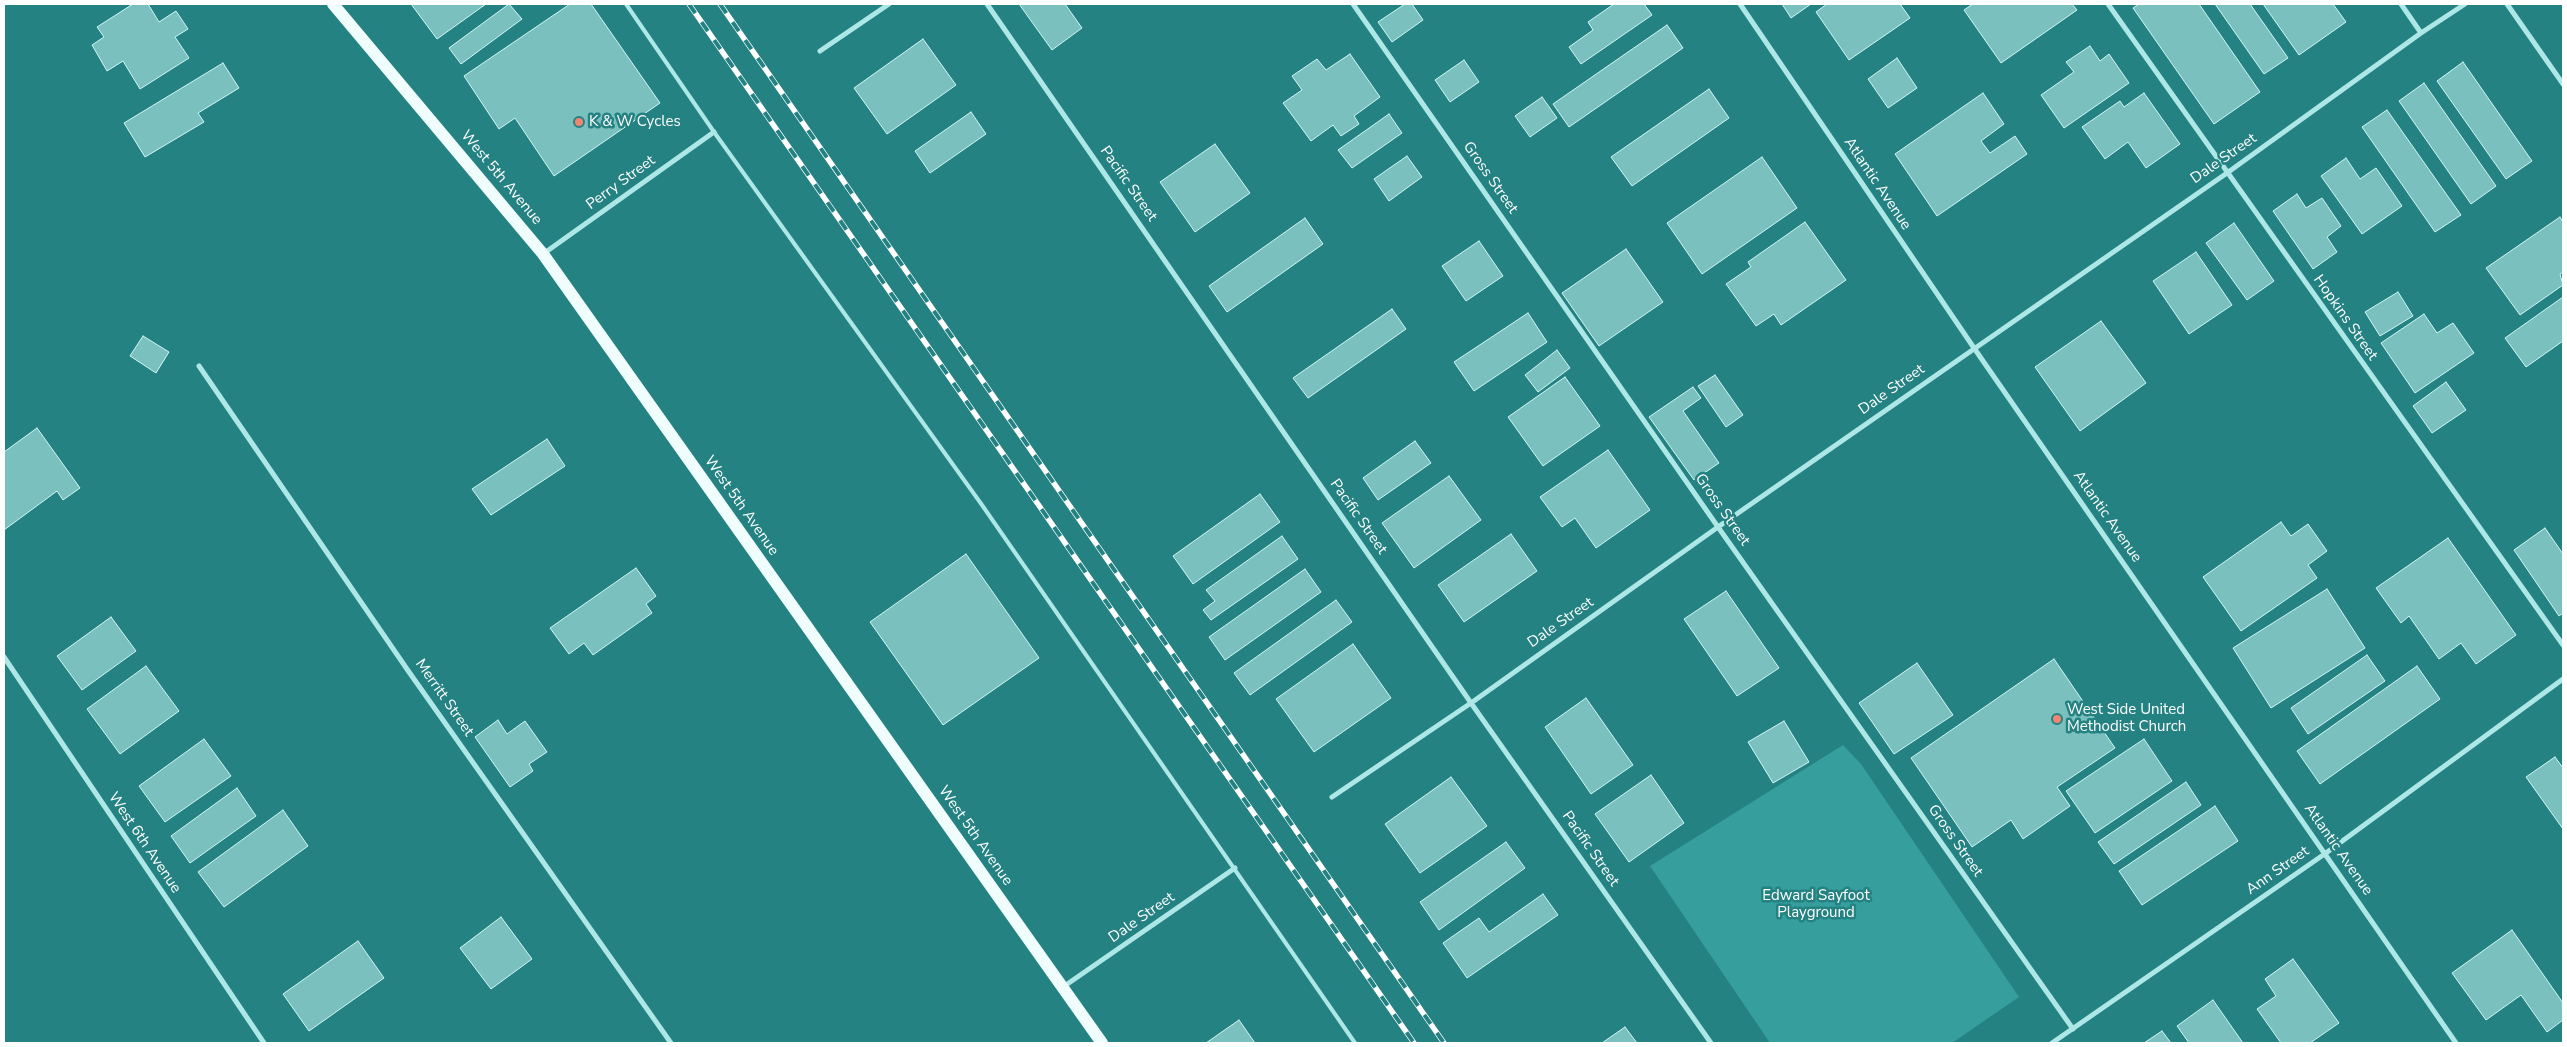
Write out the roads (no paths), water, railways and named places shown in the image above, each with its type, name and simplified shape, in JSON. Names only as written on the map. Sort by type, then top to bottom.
[{"type":"main road","name":"West 5th Avenue","points":[[333,4],[543,254],[1102,1043]]},
{"type":"street","points":[[820,51],[889,4]]},
{"type":"street","name":"Pacific Street","points":[[988,4],[1471,703],[1710,1043]]},
{"type":"street","name":"Gross Street","points":[[1353,4],[1718,527],[2073,1029]]},
{"type":"street","name":"Atlantic Avenue","points":[[1740,4],[1974,348],[2456,1043]]},
{"type":"street","name":"Hopkins Street","points":[[2108,4],[2563,646]]},
{"type":"street","points":[[2401,4],[2421,33]]},
{"type":"street","name":"Dale Street","points":[[1332,797],[1471,703],[1718,527],[2227,173],[2421,33],[2465,4]]},
{"type":"street","points":[[2507,4],[2563,84]]},
{"type":"street","name":"Perry Street","points":[[543,254],[714,132]]},
{"type":"street","name":"Merritt Street","points":[[200,366],[409,672],[671,1043]]},
{"type":"street","name":"West 6th Avenue","points":[[4,657],[264,1043]]},
{"type":"street","name":"Ann Street","points":[[2052,1043],[2326,853],[2563,679]]},
{"type":"street","name":"Dale Street","points":[[1062,988],[1235,868]]},
{"type":"lane","points":[[626,4],[714,132],[982,505],[1355,1043]]},
{"type":"railway","points":[[689,4],[1414,1043]]},
{"type":"railway","points":[[720,4],[1444,1043]]},
{"type":"place","name":"K & W Cycles","points":[[579,122]]},
{"type":"place","name":"West Side United Methodist Church","points":[[2057,719]]},
{"type":"park label","name":"Edward Sayfoot Playground","points":[[1816,904]]}]
